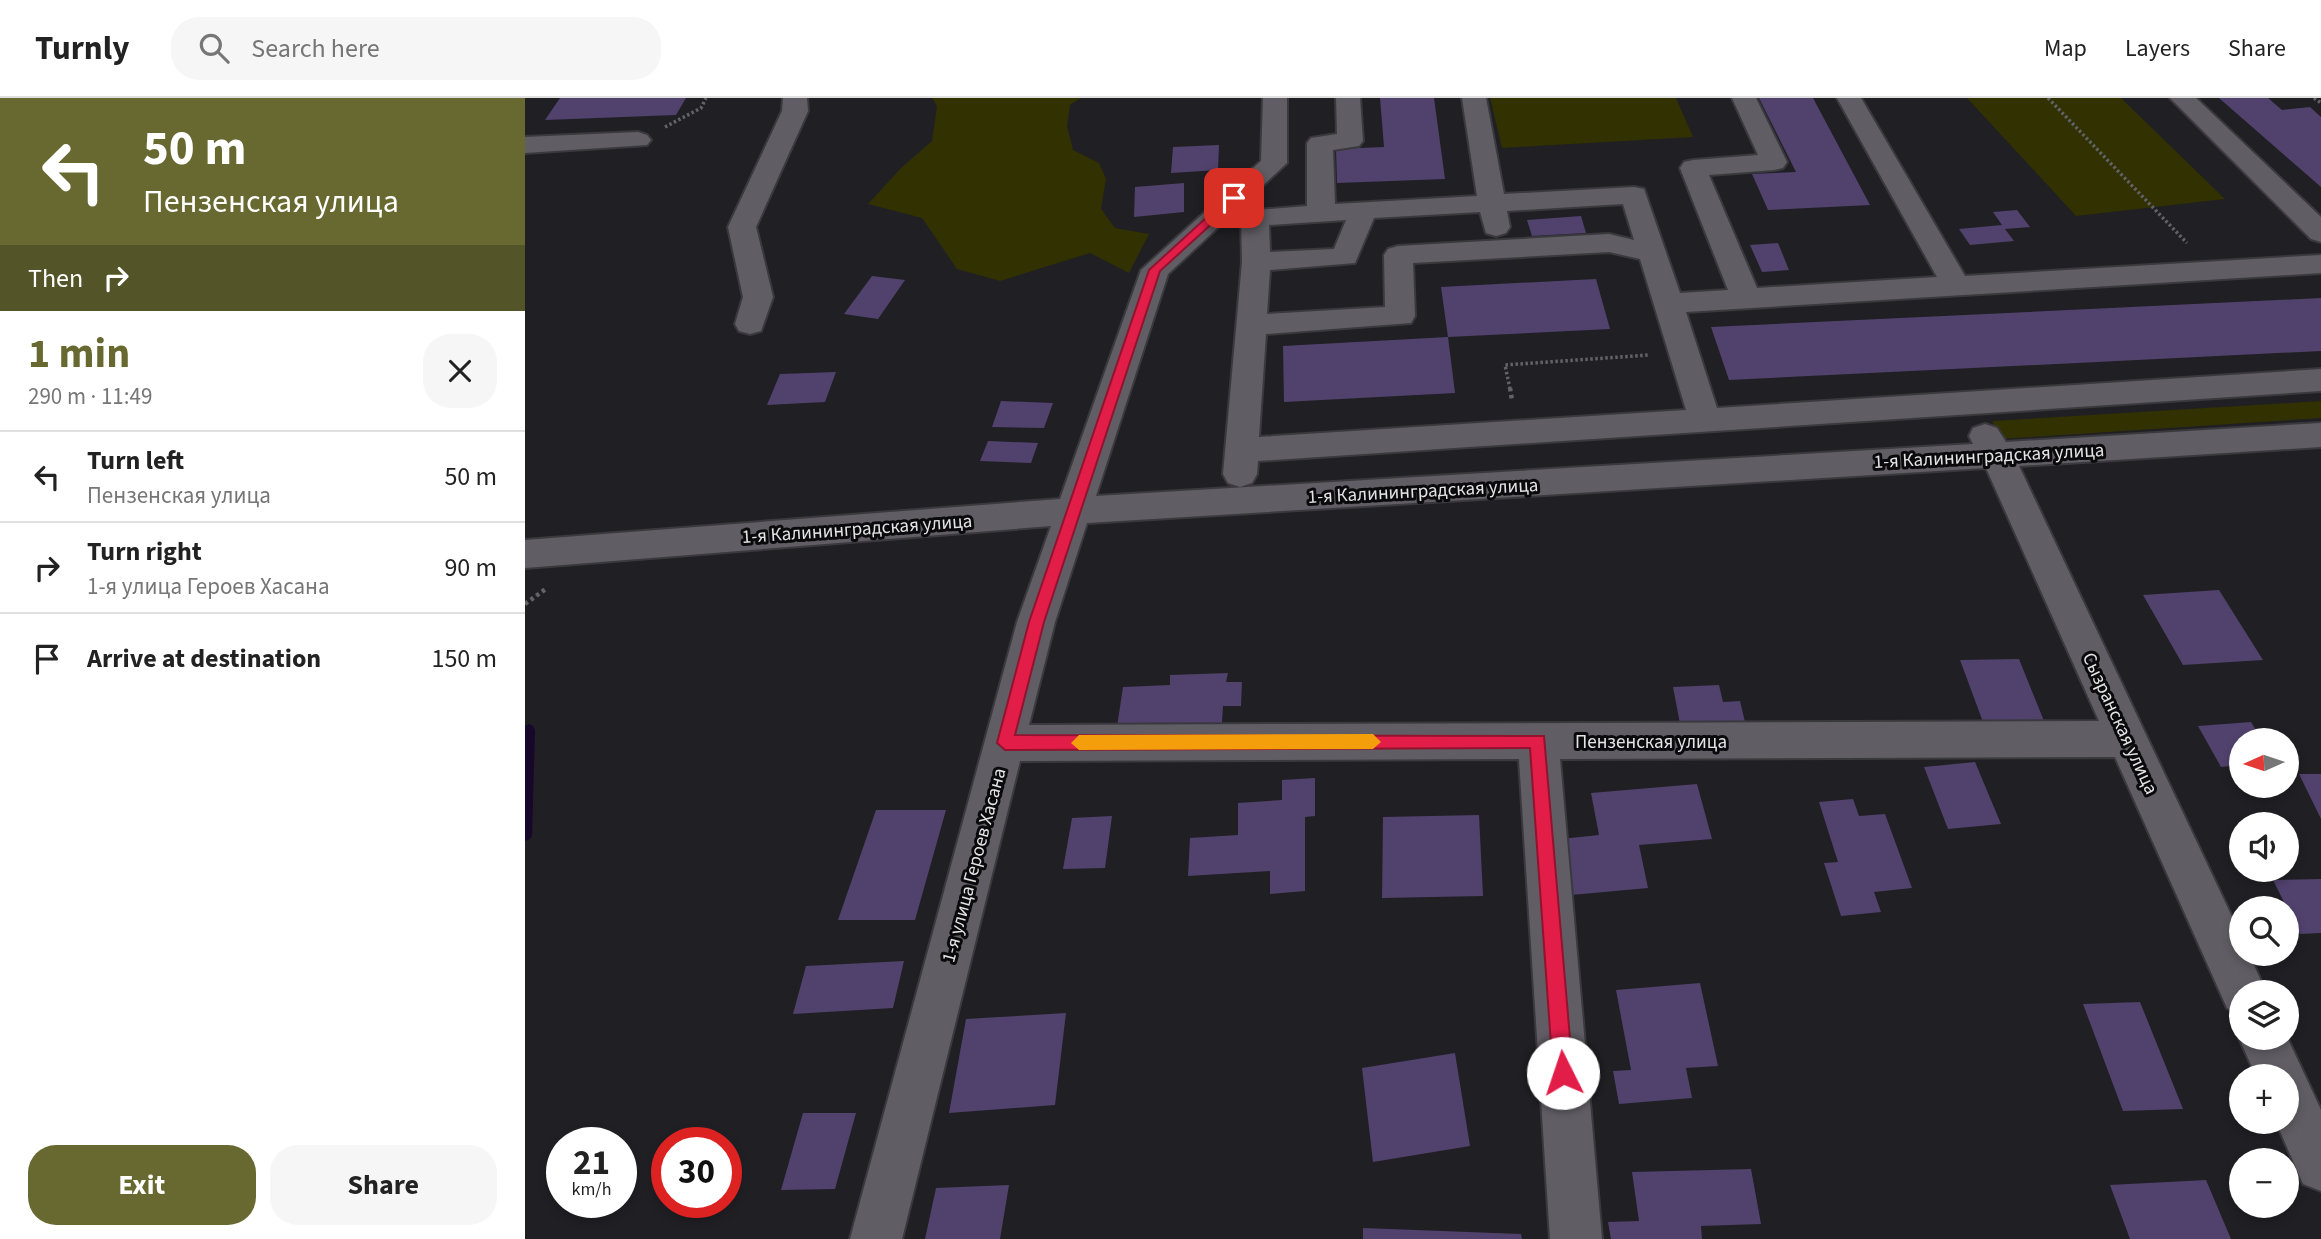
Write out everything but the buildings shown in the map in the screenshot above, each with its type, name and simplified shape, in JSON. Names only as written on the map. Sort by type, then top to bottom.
[{"type":"street","points":[[750,324],[758,297],[742,227],[795,111],[795,98]]},
{"type":"street","name":"1-я улица Героев Хасана","points":[[876,1239],[1036,622],[1155,270],[1274,163],[1275,98]]},
{"type":"street","points":[[1321,214],[1320,143],[1350,141],[1348,98]]},
{"type":"street","points":[[1474,98],[1500,250]]},
{"type":"street","points":[[1744,98],[1774,162],[1693,168],[1747,299]]},
{"type":"street","points":[[1849,98],[1956,286]]},
{"type":"street","points":[[2182,98],[2321,233]]},
{"type":"street","points":[[525,145],[638,141]]},
{"type":"street","points":[[1238,501],[1256,262],[1255,217],[1634,195],[1705,420]]},
{"type":"street","points":[[1256,262],[1345,257],[1363,211]]},
{"type":"street","points":[[1251,325],[1400,316],[1398,255],[1609,243],[1654,254]]},
{"type":"street","points":[[1668,303],[2321,264]]},
{"type":"street","points":[[1243,450],[2321,380]]},
{"type":"street","name":"Сызранская улица","points":[[1964,403],[1997,455],[2238,980]]},
{"type":"street","name":"1-я Калининградская улица","points":[[525,554],[1073,511],[2321,435]]},
{"type":"street","name":"Пензенская улица","points":[[1005,743],[2129,739]]},
{"type":"street","points":[[1538,741],[1576,1239]]},
{"type":"street","points":[[2299,1117],[2321,1166]]},
{"type":"path","points":[[638,141],[701,108],[705,98]]},
{"type":"path","points":[[2048,98],[2212,269]]},
{"type":"path","points":[[2314,98],[2321,103]]},
{"type":"path","points":[[1518,432],[1505,365],[1683,352]]},
{"type":"shaded area","points":[[932,98],[1081,98],[1070,105],[1067,126],[1073,150],[1099,163],[1106,179],[1101,209],[1115,228],[1149,234],[1129,273],[1090,253],[1000,281],[957,269],[922,218],[868,204],[901,168],[932,141],[937,106]]},
{"type":"shaded area","points":[[1490,98],[1676,98],[1693,137],[1502,148]]},
{"type":"shaded area","points":[[1967,98],[2121,98],[2225,199],[2076,216]]},
{"type":"shaded area","points":[[2321,401],[2321,418],[2001,439],[1992,421]]},
{"type":"waterway","points":[[525,835],[529,730]]},
{"type":"slow traffic","points":[[1079,743],[1373,742]]},
{"type":"route","points":[[1234,198],[1155,270],[1036,622],[1005,743],[1538,741],[1563,1073]]}]
